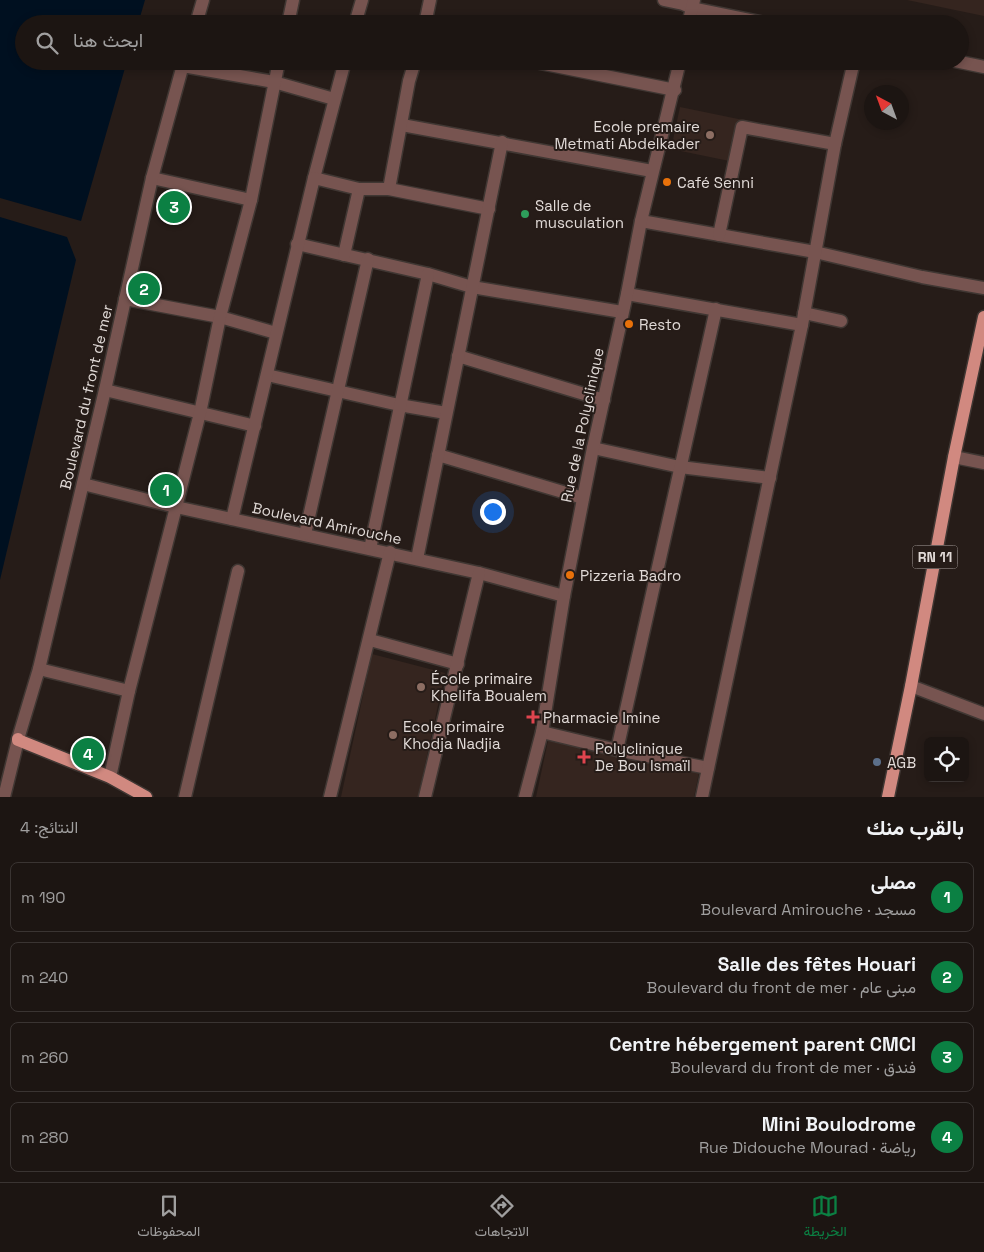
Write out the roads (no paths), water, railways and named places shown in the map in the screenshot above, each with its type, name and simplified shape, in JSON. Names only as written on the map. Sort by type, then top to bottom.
[{"type":"main road","name":"RN 11","points":[[888,797],[954,457],[982,334],[984,317]]},
{"type":"main road","points":[[18,740],[110,777],[146,797]]},
{"type":"street","points":[[199,15],[203,0]]},
{"type":"street","points":[[290,15],[293,0]]},
{"type":"street","points":[[358,15],[362,0]]},
{"type":"street","points":[[427,15],[430,0]]},
{"type":"street","points":[[664,0],[692,4],[734,15]]},
{"type":"street","points":[[969,64],[984,67]]},
{"type":"street","name":"Boulevard du front de mer","points":[[4,797],[18,740],[39,669],[105,390],[152,178],[182,70]]},
{"type":"street","points":[[214,70],[274,82],[334,100]]},
{"type":"street","points":[[110,777],[200,413],[220,316],[251,200],[277,70]]},
{"type":"street","points":[[232,519],[297,244],[342,70]]},
{"type":"street","points":[[389,190],[413,70]]},
{"type":"street","points":[[575,70],[675,90]]},
{"type":"street","name":"Rue de la Polyclinique","points":[[525,797],[542,732],[564,596],[593,448],[652,170],[675,90],[678,70]]},
{"type":"street","points":[[702,797],[803,319],[835,144],[852,70]]},
{"type":"street","points":[[402,124],[652,170]]},
{"type":"street","points":[[719,235],[742,126],[835,144]]},
{"type":"street","points":[[417,559],[472,287],[490,209],[502,142]]},
{"type":"street","points":[[152,178],[251,200]]},
{"type":"street","points":[[314,178],[359,189],[389,190],[490,209]]},
{"type":"street","points":[[344,256],[359,189]]},
{"type":"street","points":[[641,221],[815,252],[922,277],[984,288]]},
{"type":"street","points":[[297,244],[344,256],[368,259],[472,287],[622,312]]},
{"type":"street","points":[[306,534],[368,259]]},
{"type":"street","points":[[370,548],[428,274]]},
{"type":"street","points":[[627,294],[716,309],[803,319],[841,321]]},
{"type":"street","points":[[125,299],[220,316],[276,333]]},
{"type":"street","points":[[617,750],[716,309]]},
{"type":"street","points":[[458,356],[604,400]]},
{"type":"street","points":[[267,375],[399,405],[446,413]]},
{"type":"street","points":[[105,390],[255,426]]},
{"type":"street","points":[[593,448],[680,467],[770,478]]},
{"type":"street","points":[[438,455],[583,498]]},
{"type":"street","points":[[954,457],[984,464]]},
{"type":"street","name":"Boulevard Amirouche","points":[[83,484],[176,507],[390,552],[480,573],[564,596]]},
{"type":"street","points":[[330,797],[370,640],[390,552]]},
{"type":"street","points":[[185,797],[238,571]]},
{"type":"street","points":[[425,797],[480,573]]},
{"type":"street","points":[[370,640],[458,664]]},
{"type":"street","points":[[39,669],[130,691]]},
{"type":"street","points":[[911,686],[984,714]]},
{"type":"street","points":[[542,732],[617,750],[708,768]]},
{"type":"water","points":[[0,0],[145,0],[141,15],[15,15],[15,70],[124,70],[81,221],[0,198]]},
{"type":"water","points":[[0,217],[67,237],[76,260],[0,580]]},
{"type":"place","name":"Ecole premaire Metmati Abdelkader","points":[[710,135]]},
{"type":"place","name":"Café Senni","points":[[667,182]]},
{"type":"place","name":"Centre hébergement parent CMCI","points":[[174,207]]},
{"type":"place","name":"Salle de musculation","points":[[525,214]]},
{"type":"place","name":"Salle des fêtes Houari","points":[[144,289]]},
{"type":"place","name":"Resto","points":[[629,324]]},
{"type":"place","name":"مصلى","points":[[166,490]]},
{"type":"place","name":"Pizzeria Badro","points":[[570,575]]},
{"type":"place","name":"École primaire Khelifa Boualem","points":[[421,687]]},
{"type":"place","name":"Pharmacie Imine","points":[[533,717]]},
{"type":"place","name":"Ecole primaire Khodja Nadjia","points":[[393,735]]},
{"type":"place","name":"Mini Boulodrome","points":[[88,754]]},
{"type":"place","name":"Polyclinique De Bou Ismaïl","points":[[584,757]]},
{"type":"place","name":"AGB","points":[[877,762]]}]
